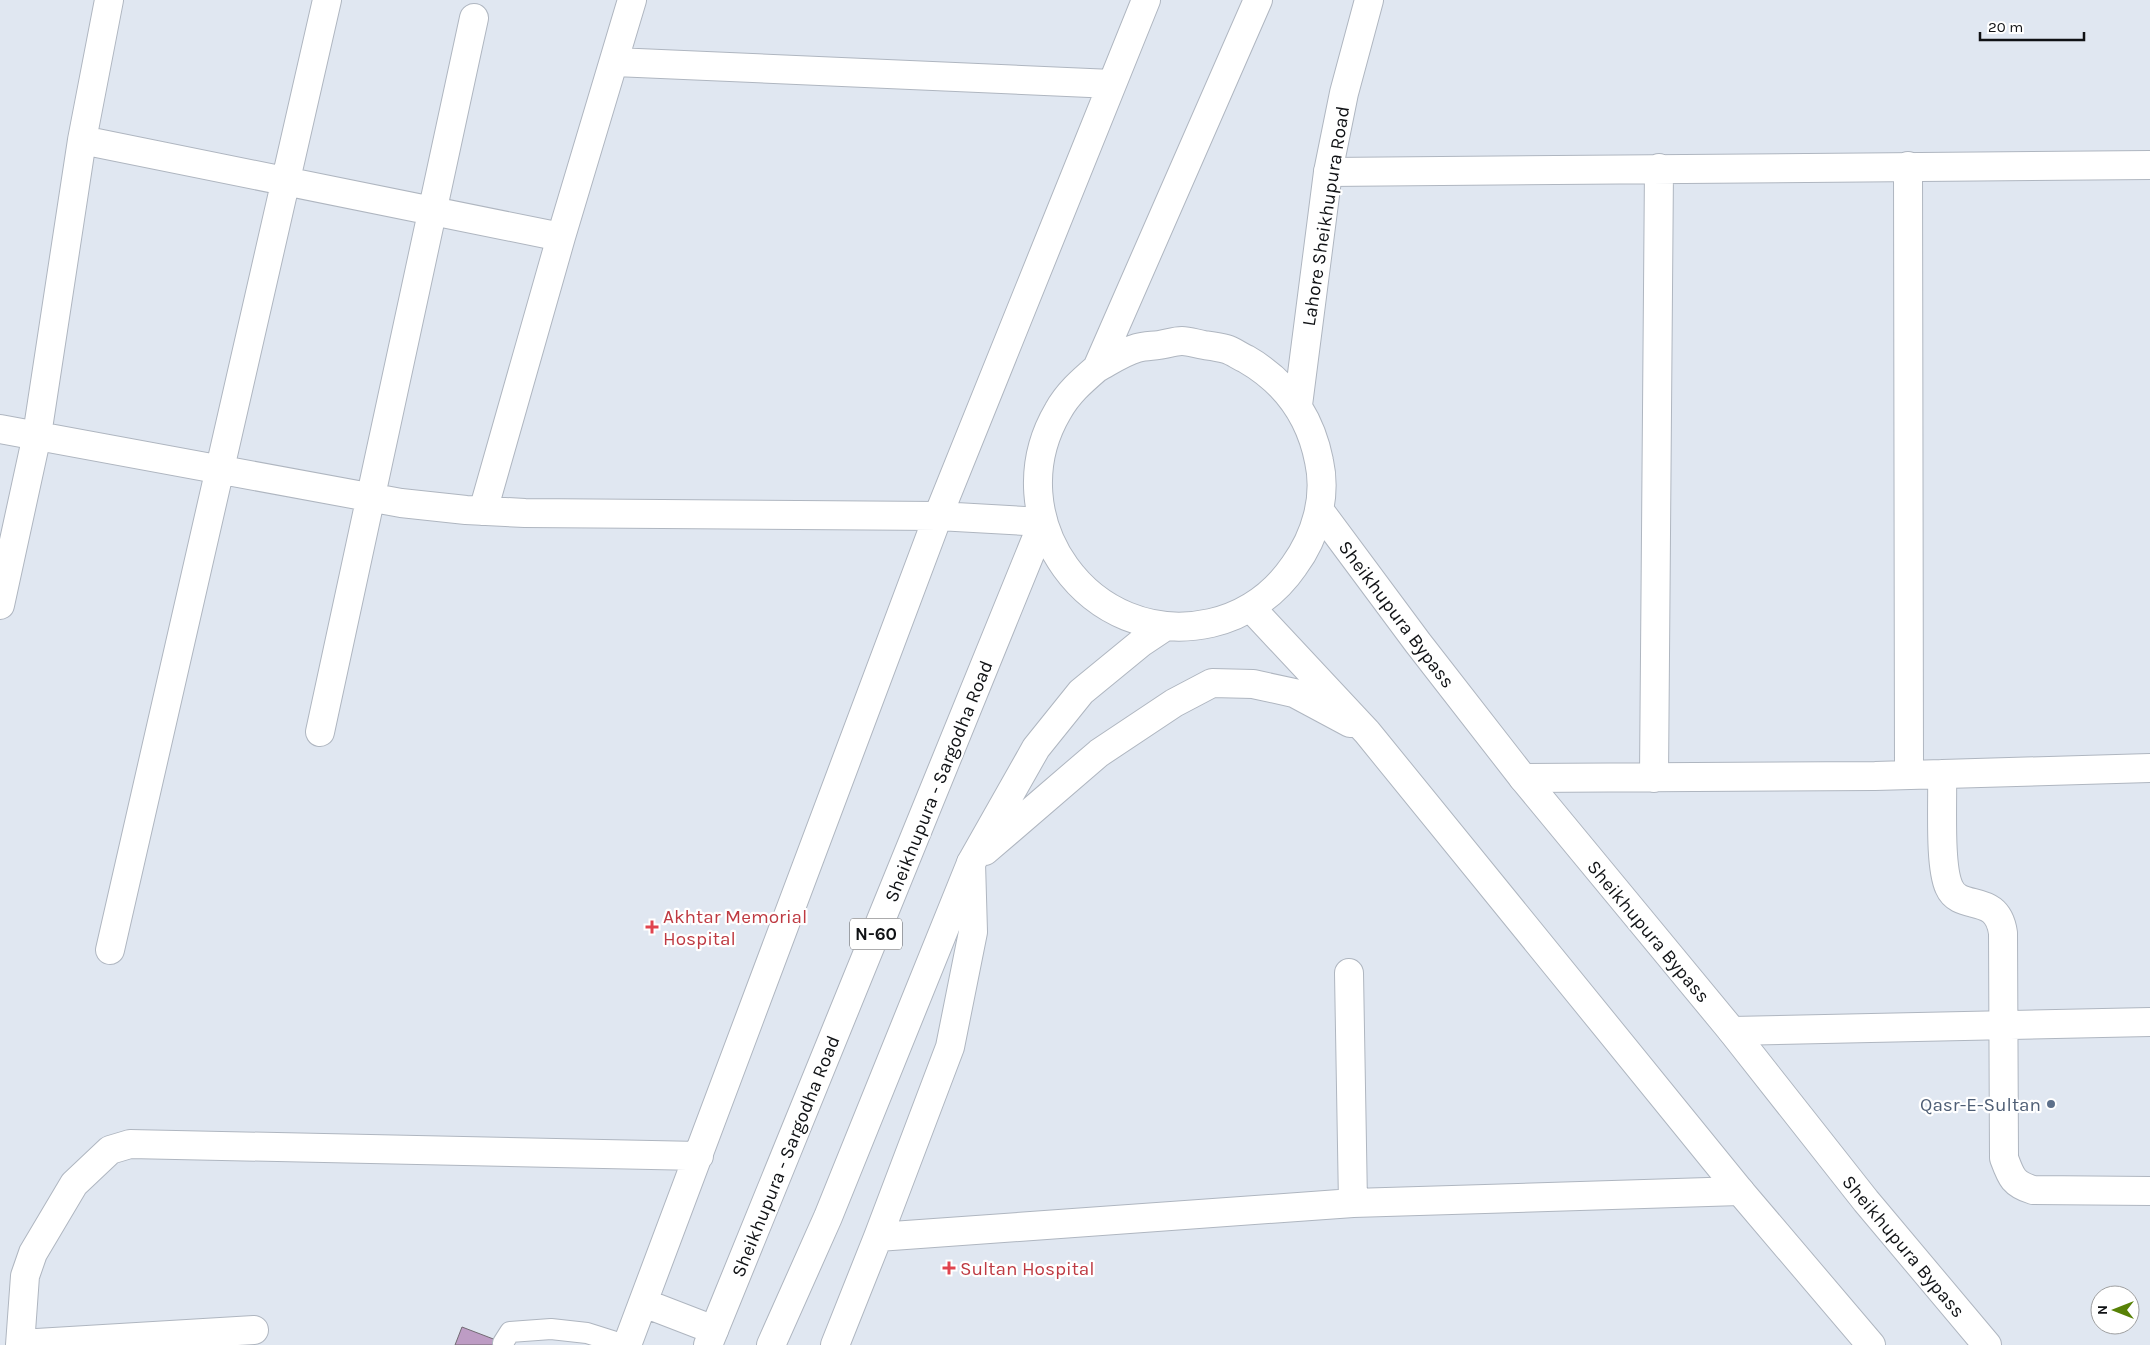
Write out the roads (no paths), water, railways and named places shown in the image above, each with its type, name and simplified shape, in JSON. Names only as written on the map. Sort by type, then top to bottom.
[{"type":"main road","points":[[0,605],[37,436],[82,140],[109,0]]},
{"type":"main road","points":[[110,950],[327,0]]},
{"type":"main road","points":[[483,511],[632,0]]},
{"type":"main road","points":[[626,1345],[644,1303],[938,516],[1146,0]]},
{"type":"main road","points":[[1097,368],[1258,0]]},
{"type":"main road","name":"Lahore Sheikhupura Road","points":[[1298,404],[1328,172],[1344,93],[1370,0]]},
{"type":"main road","points":[[320,732],[474,18]]},
{"type":"main road","points":[[615,62],[1112,84]]},
{"type":"main road","points":[[82,140],[562,237]]},
{"type":"main road","points":[[1328,172],[2150,165]]},
{"type":"main road","points":[[1908,166],[1909,776]]},
{"type":"main road","points":[[1654,778],[1659,168]]},
{"type":"main road","points":[[1182,341],[1227,349],[1267,371],[1298,404],[1314,438],[1322,474],[1320,511],[1306,550],[1283,583],[1251,608],[1224,620],[1196,626],[1166,626],[1138,621],[1112,610],[1088,594],[1069,573],[1053,549],[1043,522],[1038,494],[1039,465],[1046,436],[1058,410],[1075,387],[1097,368],[1138,348],[1182,341]]},
{"type":"main road","points":[[0,429],[401,503],[483,511],[525,513],[938,516],[1043,522]]},
{"type":"main road","name":"Sheikhupura Bypass","points":[[1320,511],[1418,644],[1523,778],[1732,1031],[1866,1201],[1987,1345]]},
{"type":"main road","name":"Sheikhupura - Sargodha Road","points":[[711,1338],[1043,522]]},
{"type":"main road","points":[[1251,608],[1367,732],[1740,1191],[1871,1345]]},
{"type":"main road","points":[[772,1345],[828,1216],[971,863],[1036,748],[1081,692],[1135,648],[1166,626]]},
{"type":"main road","points":[[971,863],[1099,753],[1174,703],[1212,683],[1253,684],[1294,693],[1367,732]]},
{"type":"main road","points":[[1523,778],[1909,776],[2150,768]]},
{"type":"main road","points":[[1942,774],[1944,853],[1949,888],[1958,898],[1990,908],[2001,922],[2004,1024],[2004,1158],[2008,1170],[2018,1185],[2034,1190],[2150,1191]]},
{"type":"main road","points":[[834,1345],[878,1237],[950,1047],[973,932],[971,863]]},
{"type":"main road","points":[[1349,973],[1353,1203]]},
{"type":"main road","points":[[1732,1031],[2150,1022]]},
{"type":"main road","points":[[254,1330],[20,1345],[25,1276],[37,1246],[74,1184],[110,1150],[130,1144],[699,1156]]},
{"type":"main road","points":[[878,1237],[1353,1203],[1740,1191]]},
{"type":"main road","points":[[644,1303],[711,1338]]},
{"type":"lane","points":[[503,1343],[510,1332],[550,1329],[587,1333],[626,1345]]},
{"type":"place","name":"Akhtar Memorial Hospital","points":[[652,927]]},
{"type":"place","name":"Qasr-E-Sultan","points":[[2051,1104]]},
{"type":"place","name":"Sultan Hospital","points":[[949,1268]]}]
